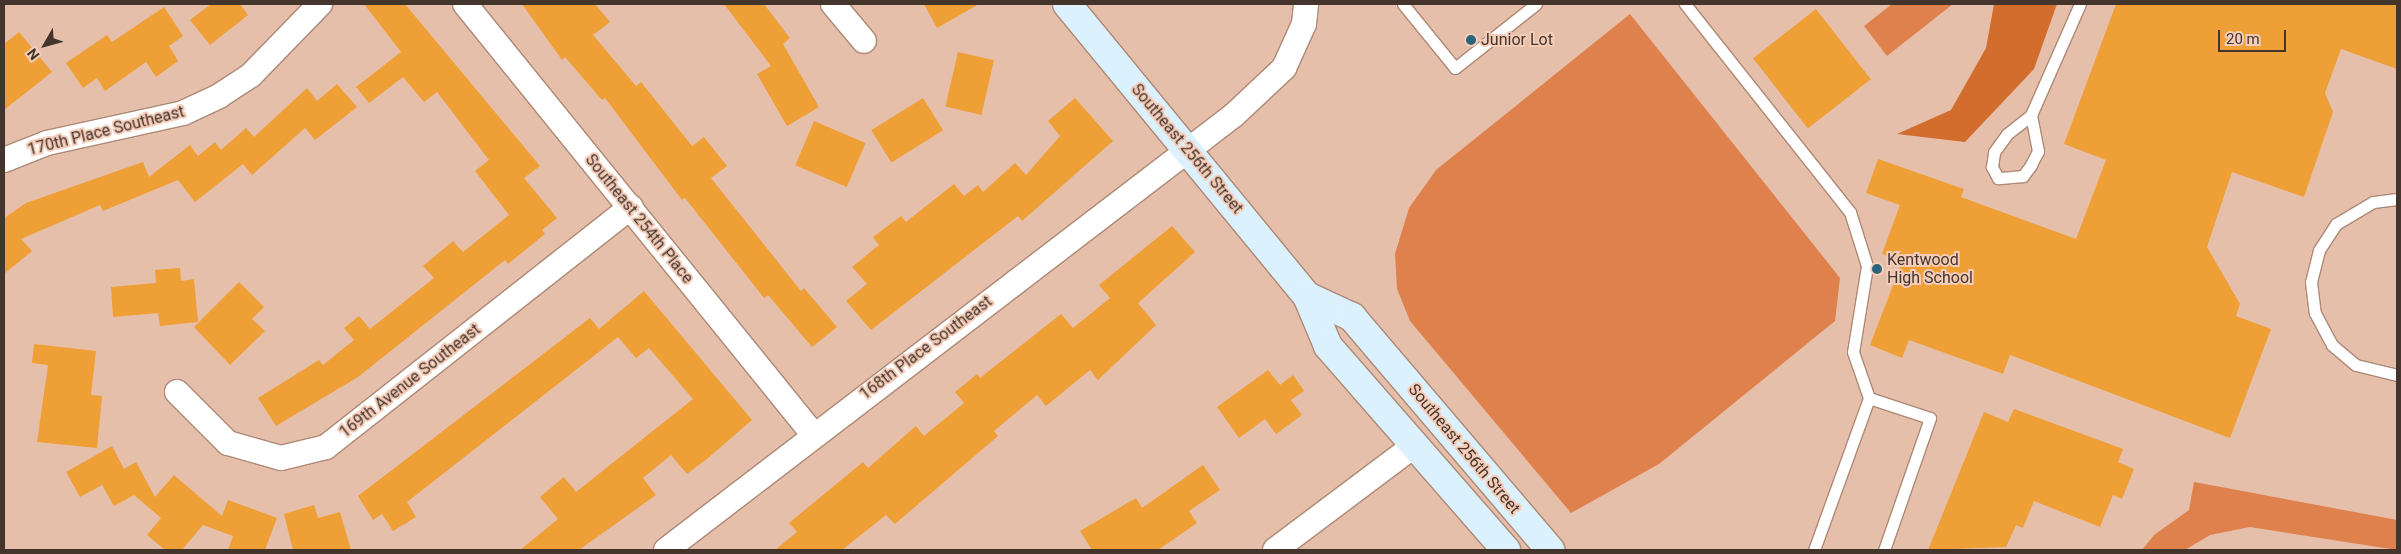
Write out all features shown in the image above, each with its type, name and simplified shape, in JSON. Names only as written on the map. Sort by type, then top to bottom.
[{"type":"main road","name":"Southeast 256th Street","points":[[1067,4],[1307,296],[1328,346],[1416,444],[1506,550]]},
{"type":"main road","name":"Southeast 256th Street","points":[[1307,296],[1352,317],[1550,550]]},
{"type":"street","name":"170th Place Southeast","points":[[4,160],[47,143],[183,113],[219,96],[251,75],[320,4]]},
{"type":"street","name":"Southeast 254th Place","points":[[465,4],[813,434]]},
{"type":"street","points":[[833,4],[864,41]]},
{"type":"street","name":"168th Place Southeast","points":[[666,550],[813,434],[1189,151],[1284,68],[1304,24],[1306,4]]},
{"type":"street","name":"169th Avenue Southeast","points":[[177,392],[228,443],[281,458],[326,447],[630,208]]},
{"type":"street","points":[[1275,550],[1416,444]]},
{"type":"lane","points":[[1403,4],[1455,68],[1536,4]]},
{"type":"lane","points":[[1685,4],[1850,212],[1867,266],[1853,352],[1869,398],[1814,550]]},
{"type":"lane","points":[[2031,115],[2038,151],[2031,165],[2024,176],[1998,178],[1992,167],[1994,152],[2007,134],[2031,115],[2080,4]]},
{"type":"lane","points":[[2397,198],[2373,202],[2336,224],[2319,250],[2311,282],[2315,313],[2332,345],[2356,365],[2397,375]]},
{"type":"lane","points":[[1869,398],[1930,418],[1884,550]]},
{"type":"shaded area","points":[[1892,4],[1953,4],[1887,56],[1864,26]]},
{"type":"shaded area","points":[[1994,4],[2057,4],[2034,69],[1965,142],[1897,134],[1951,110],[1986,48]]},
{"type":"shaded area","points":[[1630,14],[1840,278],[1835,321],[1659,464],[1571,513],[1410,321],[1397,289],[1395,254],[1409,208],[1436,170]]},
{"type":"shaded area","points":[[2194,482],[2397,520],[2397,550],[2250,527],[2210,535],[2185,550],[2142,550],[2154,535],[2189,510]]},
{"type":"building","points":[[211,4],[240,4],[248,15],[210,45],[190,20]]},
{"type":"building","points":[[364,4],[405,4],[540,166],[524,178],[557,218],[542,230],[545,234],[508,264],[505,260],[358,377],[276,426],[258,398],[319,360],[323,365],[354,340],[344,328],[359,316],[370,329],[434,278],[423,266],[453,241],[463,252],[509,215],[475,171],[489,160],[437,92],[424,102],[403,77],[369,103],[356,87],[401,52]]},
{"type":"building","points":[[522,4],[595,4],[610,22],[593,35],[636,86],[641,82],[692,146],[704,137],[727,166],[711,178],[801,291],[804,288],[837,327],[812,347],[768,295],[764,298],[685,198],[682,200],[605,98],[602,100],[565,57],[562,60]]},
{"type":"building","points":[[724,4],[764,4],[790,38],[783,44],[819,107],[787,126],[757,74],[771,66]]},
{"type":"building","points":[[924,4],[979,4],[937,28]]},
{"type":"building","points":[[2116,4],[2397,4],[2397,69],[2341,49],[2325,93],[2333,112],[2304,197],[2232,172],[2207,247],[2240,304],[2236,316],[2271,329],[2230,438],[2010,355],[2003,374],[1909,340],[1902,358],[1870,345],[1902,262],[1882,254],[1900,205],[1866,193],[1878,159],[1964,189],[1961,197],[2076,239],[2106,160],[2064,144]]},
{"type":"building","points":[[164,7],[183,36],[169,46],[178,61],[156,77],[146,62],[105,91],[97,78],[83,88],[66,63],[107,35],[112,42]]},
{"type":"building","points":[[1816,9],[1871,79],[1808,128],[1753,58]]},
{"type":"building","points":[[19,32],[52,72],[4,110],[4,44]]},
{"type":"building","points":[[958,52],[994,60],[981,115],[945,107]]},
{"type":"building","points":[[337,84],[357,107],[315,140],[305,128],[252,175],[243,164],[195,202],[178,180],[103,211],[100,205],[21,239],[32,251],[4,274],[4,218],[26,203],[143,162],[149,177],[190,145],[198,156],[215,142],[221,150],[246,128],[254,137],[307,88],[317,101]]},
{"type":"building","points":[[923,98],[943,130],[891,163],[871,130]]},
{"type":"building","points":[[1075,98],[1113,141],[1022,221],[1018,216],[871,330],[846,301],[867,284],[852,267],[879,245],[873,237],[901,216],[906,222],[954,184],[964,196],[978,185],[983,192],[1015,163],[1026,175],[1060,136],[1048,121]]},
{"type":"building","points":[[814,121],[866,143],[847,187],[795,165]]},
{"type":"building","points":[[1172,226],[1195,252],[1138,303],[1156,325],[1098,380],[1090,370],[1046,406],[1037,395],[994,431],[998,436],[895,524],[886,515],[842,550],[775,550],[797,532],[789,523],[863,462],[868,468],[916,426],[924,436],[964,403],[955,392],[977,374],[980,378],[1061,314],[1073,328],[1110,298],[1099,285]]},
{"type":"building","points":[[180,268],[181,281],[194,279],[198,322],[160,326],[158,313],[113,317],[111,287],[156,283],[155,270]]},
{"type":"building","points":[[239,282],[264,307],[252,319],[265,331],[230,365],[194,327]]},
{"type":"building","points":[[644,291],[752,420],[708,458],[687,474],[671,455],[643,478],[656,495],[579,550],[520,550],[558,519],[540,497],[564,477],[576,492],[693,399],[649,348],[636,358],[618,337],[407,502],[416,517],[393,531],[382,514],[373,520],[358,496],[590,318],[599,329]]},
{"type":"building","points":[[34,344],[96,351],[91,395],[102,396],[97,448],[37,442],[48,365],[32,363]]},
{"type":"building","points":[[1268,370],[1280,385],[1293,375],[1304,391],[1291,400],[1302,415],[1276,434],[1265,419],[1239,438],[1217,407]]},
{"type":"building","points":[[2014,409],[2123,449],[2118,462],[2134,469],[2122,499],[2113,495],[2100,527],[2034,501],[2023,528],[2016,525],[2006,547],[1928,550],[1984,412],[2008,422]]},
{"type":"building","points":[[112,446],[124,469],[136,462],[155,497],[174,475],[222,516],[228,500],[277,518],[265,550],[228,550],[233,536],[203,525],[182,550],[165,550],[147,535],[161,518],[134,495],[114,506],[102,485],[80,497],[66,472]]},
{"type":"building","points":[[1203,465],[1220,490],[1189,511],[1197,523],[1158,550],[1092,550],[1080,531],[1136,498],[1142,508]]},
{"type":"building","points":[[314,505],[318,518],[340,512],[351,550],[293,550],[284,514]]},
{"type":"place","name":"Junior Lot","points":[[1471,40]]},
{"type":"place","name":"Kentwood High School","points":[[1877,269]]}]
